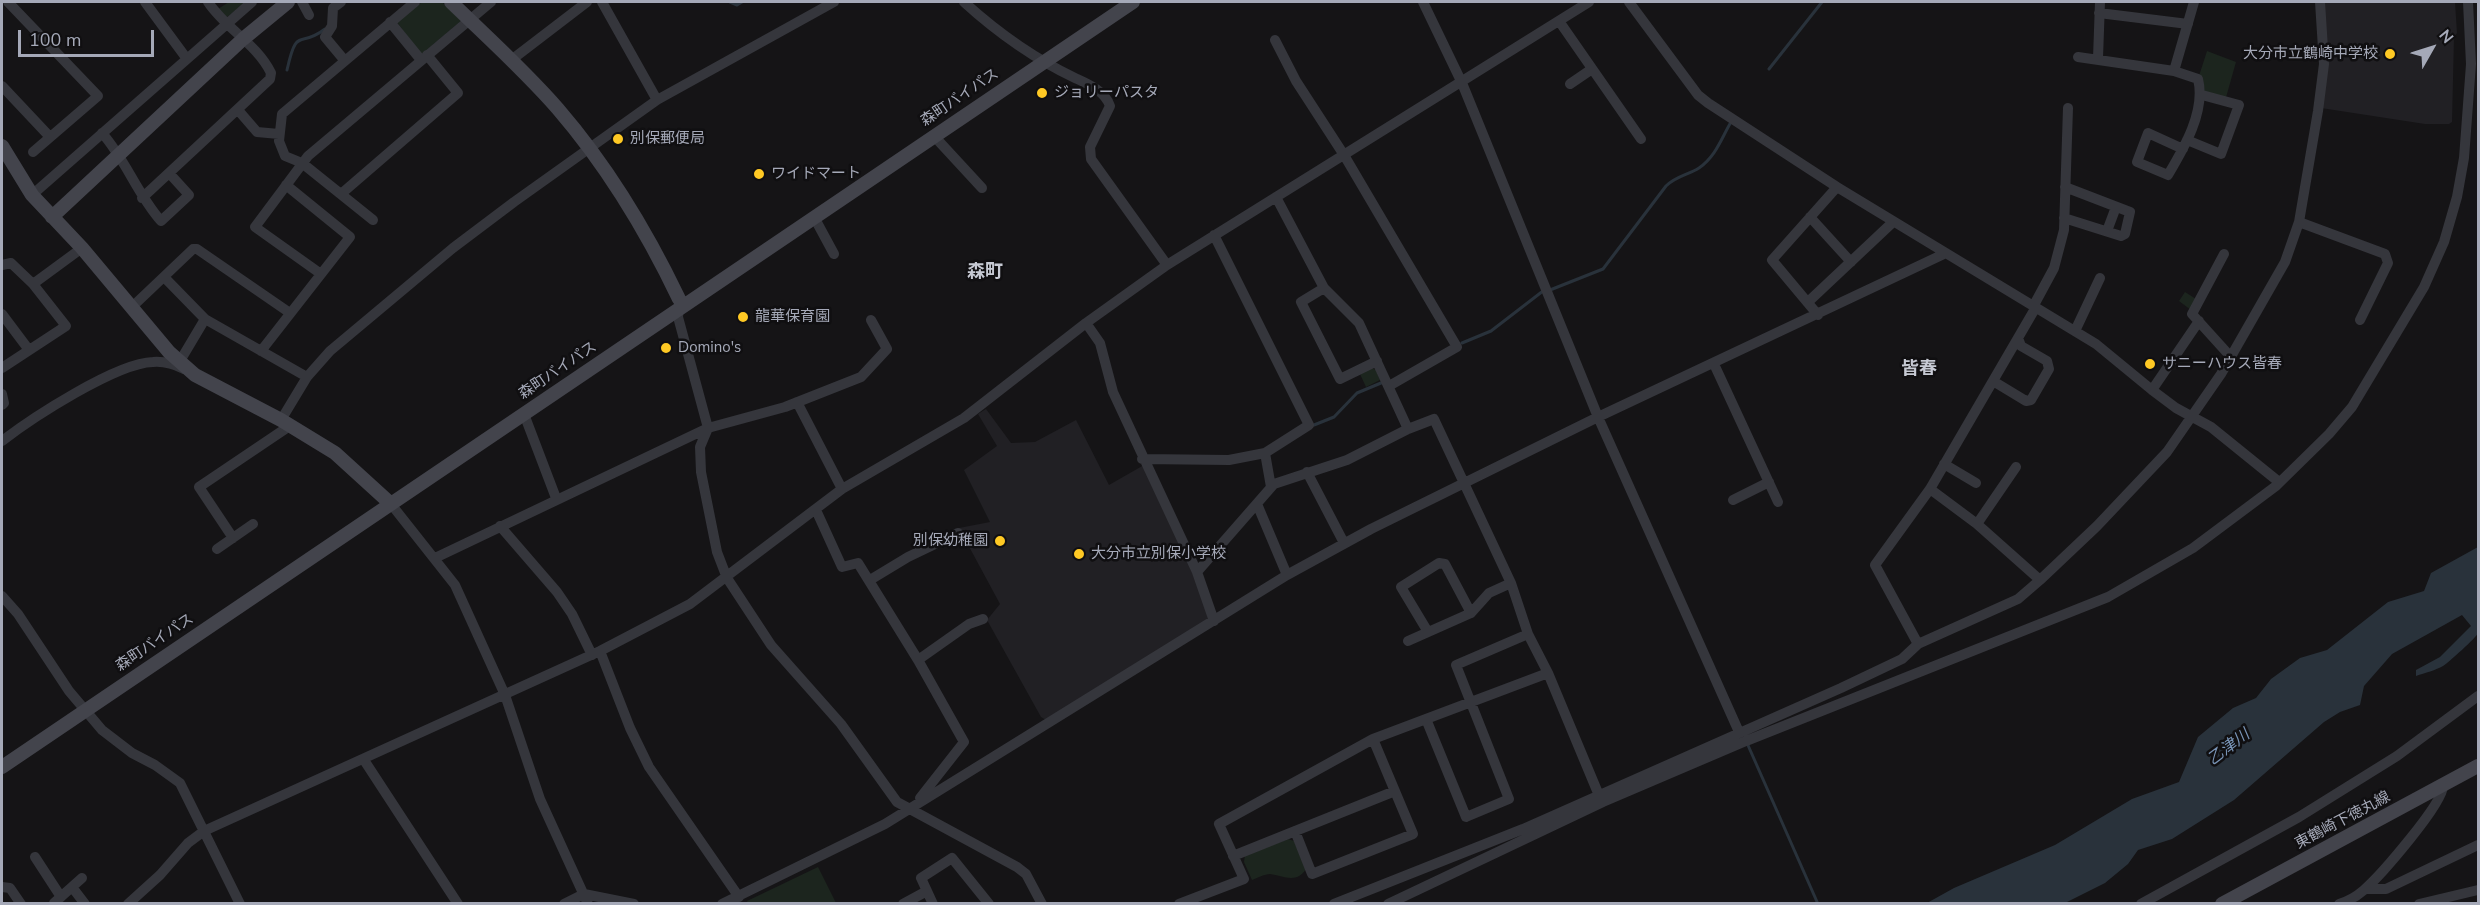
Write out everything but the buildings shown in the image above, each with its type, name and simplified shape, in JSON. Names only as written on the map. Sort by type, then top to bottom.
[{"type":"street","points":[[8,2],[98,96],[33,152]]},
{"type":"street","points":[[145,2],[187,59]]},
{"type":"street","points":[[142,198],[267,83],[271,76],[266,65],[243,39],[219,18],[208,2]]},
{"type":"street","points":[[32,195],[252,2]]},
{"type":"street","points":[[52,217],[118,153],[243,39],[288,2]]},
{"type":"street","points":[[302,2],[309,15]]},
{"type":"street","points":[[341,2],[333,8],[332,26],[325,37],[345,61]]},
{"type":"street","points":[[373,220],[302,163],[285,156],[279,134],[282,114],[415,2]]},
{"type":"street","points":[[451,2],[556,108],[588,146],[627,200],[679,304],[708,428],[700,447],[701,472],[717,552],[727,578],[771,645],[815,692],[897,802],[912,807],[1017,867],[1026,874],[1042,903]]},
{"type":"street","points":[[321,274],[255,227],[302,163],[491,2]]},
{"type":"street","points":[[510,61],[587,2]]},
{"type":"street","points":[[602,2],[657,100]]},
{"type":"street","points":[[232,538],[200,487],[286,422],[307,377],[330,351],[453,248],[588,146],[657,100],[834,2]]},
{"type":"street","points":[[964,2],[1001,35],[1042,62],[1093,87],[1108,101],[1110,106],[1090,147],[1090,159],[1167,265]]},
{"type":"street","name":"森町バイパス","points":[[2,767],[524,414],[679,304],[814,217],[1129,2]]},
{"type":"street","points":[[1423,2],[1462,83],[1598,417],[1739,732]]},
{"type":"street","points":[[128,903],[160,875],[188,843],[204,831],[248,808],[364,759],[596,653],[690,604],[842,489],[964,418],[1086,323],[1167,265],[1589,2]]},
{"type":"street","points":[[1629,2],[1698,95],[1837,188],[2096,344],[2152,390],[2211,427],[2279,482]]},
{"type":"street","points":[[2098,58],[2100,2]]},
{"type":"street","points":[[2174,70],[2194,2]]},
{"type":"street","points":[[1334,903],[1446,861],[1841,688],[1902,660],[1918,644],[2018,599],[2040,580],[2145,477],[2192,417],[2285,262],[2299,222],[2324,64],[2320,2]]},
{"type":"street","points":[[1388,903],[1603,802],[2108,597],[2193,548],[2279,482],[2332,437],[2389,349],[2424,287],[2444,242],[2457,198],[2468,114],[2471,64],[2468,2]]},
{"type":"street","points":[[2099,13],[2188,24]]},
{"type":"street","points":[[1559,21],[1641,139]]},
{"type":"street","points":[[341,194],[458,93],[390,22]]},
{"type":"street","points":[[1275,40],[1296,81],[1344,155],[1457,347],[1389,386]]},
{"type":"street","points":[[2078,57],[2174,70],[2198,79],[2202,95],[2185,144],[2168,176],[2137,162],[2148,133],[2185,144],[2221,154],[2239,105],[2202,95]]},
{"type":"street","points":[[1570,84],[1592,69]]},
{"type":"street","points":[[2,86],[50,137]]},
{"type":"street","points":[[1918,644],[1875,565],[1930,489],[2018,338],[2059,254],[2064,218],[2068,108]]},
{"type":"street","points":[[238,110],[257,132],[279,134]]},
{"type":"street","points":[[102,134],[118,153],[142,198],[160,220],[189,195],[169,173]]},
{"type":"street","points":[[934,136],[982,188]]},
{"type":"street","points":[[2,146],[32,195],[195,375]]},
{"type":"street","points":[[261,351],[350,237],[286,185]]},
{"type":"street","points":[[2064,218],[2121,236],[2125,234],[2130,212],[2065,187]]},
{"type":"street","points":[[1818,315],[1772,260],[1837,188]]},
{"type":"street","points":[[1276,197],[1324,288],[1359,323],[1408,429]]},
{"type":"street","points":[[2107,231],[2116,207]]},
{"type":"street","points":[[814,217],[834,254]]},
{"type":"street","points":[[1810,217],[1851,262]]},
{"type":"street","points":[[1808,302],[1893,222]]},
{"type":"street","points":[[2299,222],[2385,254],[2388,263],[2361,320]]},
{"type":"street","points":[[1142,459],[1229,460],[1265,453],[1309,425],[1214,235]]},
{"type":"street","points":[[33,285],[82,248]]},
{"type":"street","points":[[132,307],[193,249],[197,249],[290,313]]},
{"type":"street","points":[[722,903],[739,897],[879,828],[1287,575],[1344,543],[1598,417],[1946,253]]},
{"type":"street","points":[[2224,254],[2192,314],[2230,356]]},
{"type":"street","points":[[2,265],[11,263],[33,285],[66,326],[2,368]]},
{"type":"street","points":[[164,277],[205,319],[307,377]]},
{"type":"street","points":[[2075,331],[2100,278]]},
{"type":"street","points":[[1324,288],[1302,302],[1340,379],[1377,361]]},
{"type":"street","points":[[2,314],[29,350]]},
{"type":"street","points":[[180,361],[205,319]]},
{"type":"street","points":[[435,558],[556,498],[708,428],[797,402],[861,377],[887,349],[871,320]]},
{"type":"street","points":[[2152,390],[2199,321]]},
{"type":"street","points":[[1086,323],[1100,343],[1113,392],[1142,459],[1197,572],[1215,621]]},
{"type":"street","points":[[1993,381],[2026,401],[2031,400],[2049,369],[2047,361],[2021,345],[2018,338]]},
{"type":"street","points":[[2,441],[53,406],[134,366],[151,362],[173,363],[286,422],[335,453],[391,504],[455,585],[505,695],[540,799],[586,899]]},
{"type":"street","points":[[1714,363],[1778,502]]},
{"type":"street","points":[[2,394],[4,403],[2,405]]},
{"type":"street","points":[[797,402],[842,489]]},
{"type":"street","points":[[524,414],[556,498]]},
{"type":"street","points":[[1197,572],[1271,487],[1307,472],[1347,460],[1408,429],[1434,419],[1511,583],[1528,634],[1548,673],[1598,793]]},
{"type":"street","points":[[1265,453],[1271,487]]},
{"type":"street","points":[[1944,464],[1976,483]]},
{"type":"street","points":[[1977,524],[2016,467]]},
{"type":"street","points":[[1307,472],[1344,543]]},
{"type":"street","points":[[1733,500],[1769,482]]},
{"type":"street","points":[[1930,489],[1977,524],[2040,580]]},
{"type":"street","points":[[1257,504],[1287,575]]},
{"type":"street","points":[[816,510],[842,567],[858,563],[870,580],[964,742],[912,807]]},
{"type":"street","points":[[217,549],[254,524]]},
{"type":"street","points":[[500,526],[557,592],[572,614],[596,653],[649,767],[739,897]]},
{"type":"street","points":[[870,580],[958,533]]},
{"type":"street","points":[[1428,632],[1401,587],[1439,563],[1445,564],[1471,613]]},
{"type":"street","points":[[1408,641],[1471,613],[1489,593],[1511,583]]},
{"type":"street","points":[[2,596],[18,614],[69,692],[110,736],[180,783],[240,903]]},
{"type":"street","points":[[918,660],[969,624],[983,619]]},
{"type":"street","points":[[1426,720],[1466,817],[1509,799],[1456,664],[1528,634]]},
{"type":"street","points":[[1179,903],[1244,879],[1219,824],[1373,738],[1548,673]]},
{"type":"street","points":[[1841,688],[1885,686]]},
{"type":"street","points":[[2141,903],[2299,817],[2397,756],[2478,696]]},
{"type":"street","points":[[1295,831],[1312,874],[1413,834],[1373,738]]},
{"type":"street","points":[[364,759],[458,903]]},
{"type":"street","name":"東鶴崎下徳丸線","points":[[2222,903],[2443,786],[2478,765]]},
{"type":"street","points":[[2339,903],[2350,901],[2365,889],[2434,809],[2443,794],[2443,786]]},
{"type":"street","points":[[1233,856],[1395,791]]},
{"type":"street","points":[[2365,889],[2386,889],[2478,845]]},
{"type":"street","points":[[35,858],[58,900],[82,878]]},
{"type":"street","points":[[933,903],[921,878],[952,858],[990,903]]},
{"type":"street","points":[[2,887],[10,888],[21,903]]},
{"type":"street","points":[[72,887],[85,903]]},
{"type":"street","points":[[2419,903],[2478,890]]},
{"type":"street","points":[[903,903],[927,891]]},
{"type":"street","points":[[564,903],[586,899],[634,903]]},
{"type":"shaded area","points":[[229,2],[245,3],[227,17],[218,9]]},
{"type":"shaded area","points":[[422,2],[442,2],[461,21],[423,53],[419,53],[397,22]]},
{"type":"shaded area","name":"大分市立鶴崎中学校","points":[[2323,2],[2455,2],[2457,33],[2454,37],[2452,122],[2425,124],[2321,108]]},
{"type":"shaded area","points":[[2207,51],[2236,62],[2225,101],[2202,95],[2198,79]]},
{"type":"shaded area","points":[[2185,292],[2196,299],[2191,310],[2179,301]]},
{"type":"shaded area","points":[[1372,368],[1376,370],[1380,380],[1366,387],[1360,374]]},
{"type":"shaded area","name":"大分市立別保小学校","points":[[986,409],[1011,443],[1035,442],[1076,420],[1109,485],[1144,465],[1198,580],[1209,615],[1208,621],[1046,720],[1041,717],[987,620],[1000,604],[959,528],[990,522],[964,470],[997,446],[978,414]]},
{"type":"shaded area","points":[[1288,839],[1294,841],[1306,869],[1302,874],[1290,878],[1268,874],[1252,880],[1244,862],[1245,855]]},
{"type":"shaded area","points":[[818,867],[836,903],[748,903],[747,901]]},
{"type":"water","name":"乙津川","points":[[2478,547],[2478,633],[2443,666],[2416,676],[2416,670],[2440,657],[2471,626],[2462,615],[2392,654],[2364,686],[2360,705],[2340,712],[2324,722],[2234,800],[2172,839],[2138,850],[2128,864],[2105,883],[2065,903],[1927,903],[1954,888],[2055,845],[2132,799],[2179,782],[2198,737],[2233,708],[2256,698],[2271,679],[2300,658],[2327,650],[2388,602],[2424,591],[2431,573]]},
{"type":"waterway","points":[[730,2],[737,5],[742,2]]},
{"type":"waterway","points":[[1769,69],[1822,2]]},
{"type":"waterway","points":[[287,70],[290,56],[297,43],[325,29]]},
{"type":"waterway","points":[[1550,290],[1603,269],[1666,186],[1699,168],[1710,158],[1731,122]]},
{"type":"waterway","points":[[1462,343],[1491,331],[1543,291]]},
{"type":"waterway","points":[[1314,425],[1334,417],[1357,393],[1381,383]]},
{"type":"waterway","points":[[1747,743],[1818,904]]},
{"type":"place","name":"大分市立鶴崎中学校","points":[[2390,54]]},
{"type":"place","name":"ジョリーパスタ","points":[[1042,93]]},
{"type":"place","name":"別保郵便局","points":[[618,139]]},
{"type":"place","name":"ワイドマート","points":[[759,174]]},
{"type":"place","name":"龍華保育園","points":[[743,317]]},
{"type":"place","name":"Domino's","points":[[666,348]]},
{"type":"place","name":"サニーハウス皆春","points":[[2150,364]]},
{"type":"place","name":"別保幼稚園","points":[[1000,541]]},
{"type":"place","name":"大分市立別保小学校","points":[[1079,554]]},
{"type":"district","name":"森町","points":[[985,273]]},
{"type":"district","name":"皆春","points":[[1919,370]]}]
